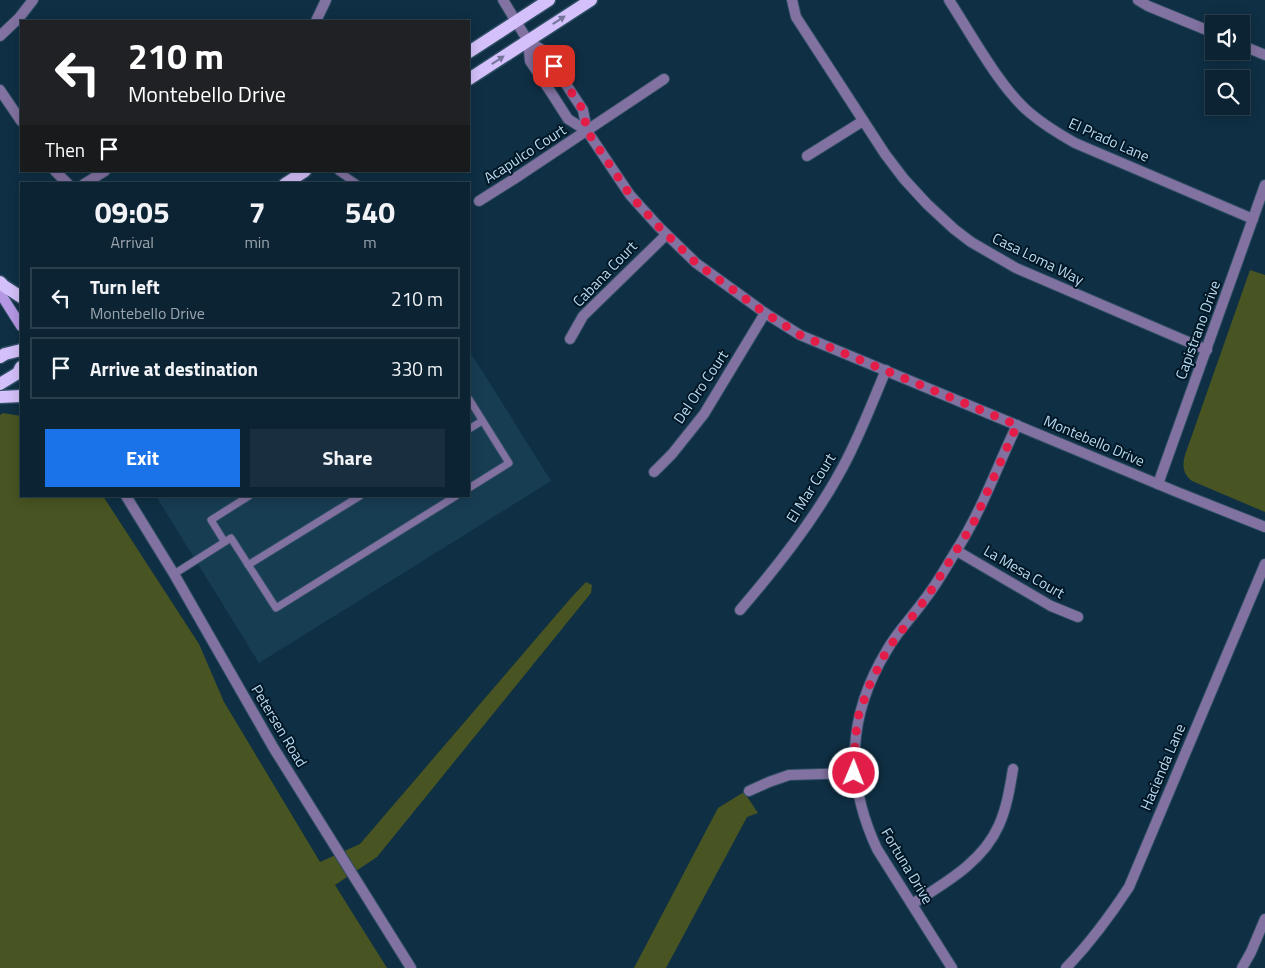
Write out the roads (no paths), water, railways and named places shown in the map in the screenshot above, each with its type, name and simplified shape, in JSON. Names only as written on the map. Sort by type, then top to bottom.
[{"type":"main road","points":[[470,51],[549,0]]},
{"type":"main road","points":[[470,78],[591,0]]},
{"type":"main road","points":[[288,182],[303,172]]},
{"type":"main road","points":[[0,282],[20,296]]},
{"type":"main road","points":[[0,357],[20,350]]},
{"type":"main road","points":[[0,384],[20,369]]},
{"type":"main road","points":[[0,397],[20,396]]},
{"type":"street","points":[[0,36],[19,18],[33,0]]},
{"type":"street","points":[[316,20],[326,0]]},
{"type":"street","points":[[503,0],[528,41]]},
{"type":"street","name":"Casa Loma Way","points":[[792,0],[796,17],[863,121],[904,179],[934,210],[971,242],[1016,268],[1207,350]]},
{"type":"street","name":"El Prado Lane","points":[[949,0],[1012,94],[1028,112],[1054,132],[1074,143],[1253,219]]},
{"type":"street","points":[[1138,0],[1205,30]]},
{"type":"street","name":"Montebello Drive","points":[[528,41],[530,61],[546,86],[568,119],[587,131]]},
{"type":"street","name":"Montebello Drive","points":[[528,41],[544,51],[583,110],[587,131],[630,195],[666,235],[696,263],[765,313],[800,335],[1265,527]]},
{"type":"street","points":[[1250,49],[1265,55]]},
{"type":"street","name":"Acapulco Court","points":[[479,201],[587,131],[664,78]]},
{"type":"street","points":[[0,90],[20,120]]},
{"type":"street","points":[[807,156],[863,121]]},
{"type":"street","points":[[56,172],[66,182]]},
{"type":"street","points":[[87,182],[103,172]]},
{"type":"street","name":"Capistrano Drive","points":[[1158,484],[1265,185]]},
{"type":"street","name":"Cabana Court","points":[[570,339],[583,316],[666,235]]},
{"type":"street","points":[[0,294],[20,324]]},
{"type":"street","name":"Del Oro Court","points":[[654,472],[672,454],[704,414],[765,313]]},
{"type":"street","name":"El Mar Court","points":[[740,610],[763,584],[806,525],[839,475],[861,431],[886,370]]},
{"type":"street","name":"Fortuna Drive","points":[[952,968],[877,849],[868,830],[854,773],[855,741],[858,717],[869,686],[887,650],[927,597],[973,524],[1017,425]]},
{"type":"street","name":"Petersen Road","points":[[127,497],[174,574],[268,739],[411,968]]},
{"type":"street","name":"La Mesa Court","points":[[957,551],[1051,606],[1078,617]]},
{"type":"street","name":"Hacienda Lane","points":[[1066,968],[1084,950],[1129,887],[1265,564]]},
{"type":"street","points":[[912,904],[961,872],[986,846],[999,826],[1007,802],[1014,769]]},
{"type":"street","points":[[749,791],[790,775],[854,773]]},
{"type":"street","points":[[1242,968],[1265,918]]},
{"type":"lane","points":[[339,172],[354,182]]},
{"type":"lane","points":[[470,401],[509,463],[470,487]]},
{"type":"lane","points":[[470,428],[482,421]]},
{"type":"lane","points":[[224,541],[211,520],[247,497]]},
{"type":"lane","points":[[248,565],[358,497]]},
{"type":"lane","points":[[174,574],[231,538],[276,608],[454,497]]}]
